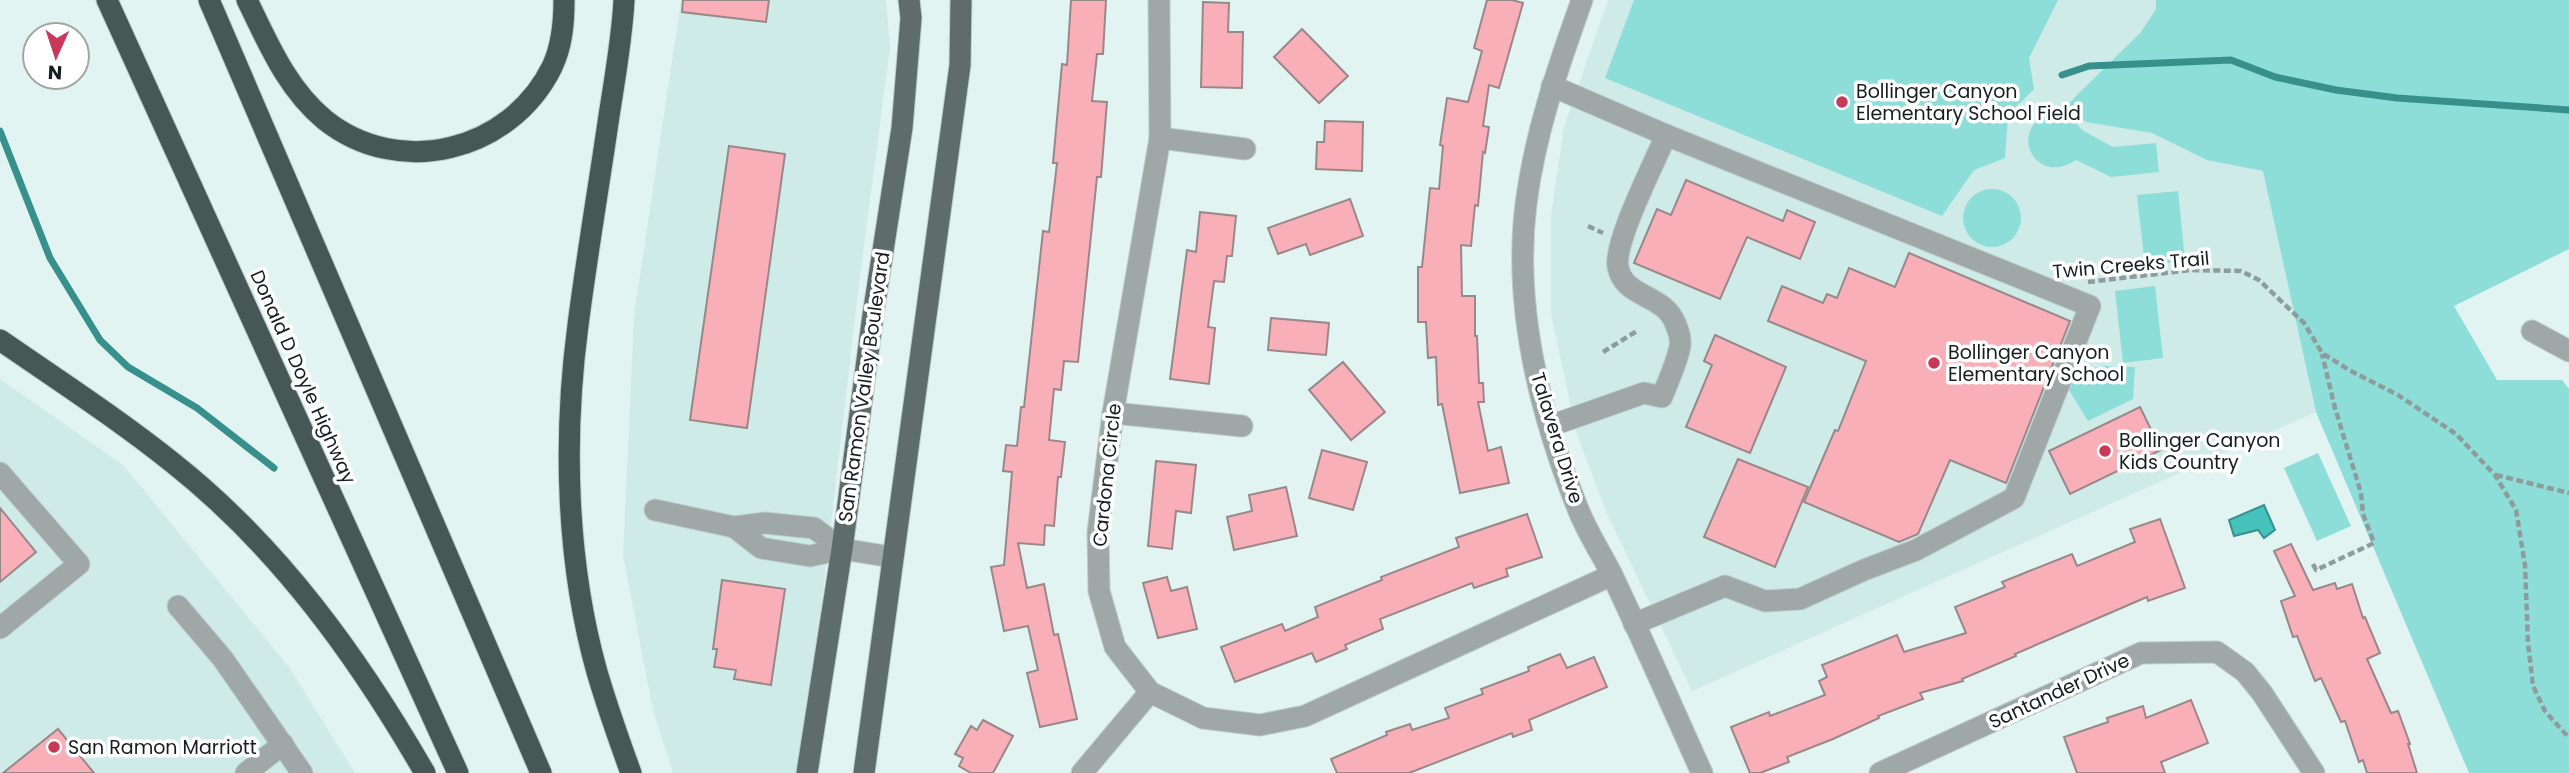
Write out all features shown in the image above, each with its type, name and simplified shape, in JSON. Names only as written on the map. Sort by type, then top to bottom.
[{"type":"highway","name":"Donald D Doyle Highway","points":[[107,0],[458,773]]},
{"type":"highway","points":[[209,0],[541,773]]},
{"type":"highway","points":[[247,0],[277,62],[299,94],[326,120],[360,141],[398,151],[434,152],[474,142],[508,122],[534,96],[552,66],[564,32],[564,0]]},
{"type":"highway","points":[[624,0],[617,68],[578,326],[572,388],[571,445],[573,515],[584,613],[597,671],[631,773]]},
{"type":"highway","points":[[0,340],[174,464],[268,553],[311,601],[349,651],[389,711],[425,773]]},
{"type":"main road","name":"San Ramon Valley Boulevard","points":[[807,773],[842,550],[873,315],[902,128],[911,18],[909,0]]},
{"type":"main road","points":[[864,773],[960,65],[961,0]]},
{"type":"street","name":"Cardona Circle","points":[[1159,0],[1160,138],[1138,281],[1113,413],[1098,532],[1099,591],[1115,647],[1150,692],[1203,718],[1261,725],[1305,716],[1612,575]]},
{"type":"street","name":"Talavera Drive","points":[[1582,0],[1539,129],[1526,206],[1524,265],[1527,325],[1544,408],[1578,510],[1612,575],[1702,773]]},
{"type":"street","points":[[1552,86],[1666,135],[2090,306],[2014,498],[1916,550],[1800,599],[1765,601],[1725,586],[1634,624]]},
{"type":"street","points":[[1550,426],[1644,393],[1662,397],[1679,348],[1677,327],[1667,308],[1627,285],[1619,272],[1617,261],[1623,236],[1666,135]]},
{"type":"street","points":[[1160,138],[1245,149]]},
{"type":"street","points":[[2532,331],[2569,351]]},
{"type":"street","points":[[1113,413],[1242,426]]},
{"type":"street","points":[[0,473],[79,564],[0,628]]},
{"type":"street","points":[[655,510],[734,527],[761,548],[810,556],[842,550],[892,557]]},
{"type":"street","points":[[178,606],[223,659],[302,773]]},
{"type":"street","name":"Santander Drive","points":[[1880,773],[2141,653],[2217,652],[2245,672],[2262,693],[2314,773]]},
{"type":"street","points":[[1082,773],[1150,692]]},
{"type":"street","points":[[246,773],[283,744]]},
{"type":"path","name":"Twin Creeks Trail","points":[[2083,282],[2191,270],[2241,271],[2259,280],[2304,323],[2322,353],[2398,395],[2456,435],[2495,475],[2516,510],[2525,565],[2528,643],[2533,686],[2545,711],[2569,738]]},
{"type":"path","points":[[1603,352],[1637,331]]},
{"type":"path","points":[[2313,564],[2316,570],[2374,543],[2363,514],[2361,493],[2335,408],[2322,353]]},
{"type":"path","points":[[2495,475],[2569,493]]},
{"type":"shaded area","points":[[681,0],[886,0],[890,48],[858,292],[802,773],[673,773],[653,710],[623,555],[634,316]]},
{"type":"shaded area","name":"Bollinger Canyon Elementary School","points":[[1608,0],[2226,0],[2316,412],[1692,691],[1608,516],[1577,435],[1551,314],[1551,216],[1564,127]]},
{"type":"shaded area","name":"Bollinger Canyon Elementary School Field","points":[[1634,0],[2058,0],[2029,58],[2034,89],[2008,115],[2005,158],[1974,170],[1942,216],[1605,78]]},
{"type":"shaded area","points":[[2156,0],[2569,0],[2569,249],[2454,306],[2497,380],[2562,380],[2569,389],[2569,773],[2469,773],[2316,412],[2263,171],[2207,160],[2152,133],[2086,122],[2063,109],[2141,32],[2156,9]]},
{"type":"shaded area","points":[[2049,113],[2065,114],[2082,130],[2113,147],[2156,143],[2159,172],[2111,177],[2076,160],[2062,167],[2049,167],[2039,162],[2028,143],[2030,132],[2036,122]]},
{"type":"shaded area","points":[[1986,189],[1998,189],[2013,197],[2021,212],[2021,224],[2013,239],[1998,247],[1986,247],[1971,239],[1963,224],[1963,212],[1971,197]]},
{"type":"shaded area","points":[[2178,191],[2185,261],[2145,266],[2137,195]]},
{"type":"shaded area","points":[[2155,286],[2163,358],[2123,363],[2115,291]]},
{"type":"shaded area","points":[[2104,366],[2135,367],[2133,399],[2088,421],[2069,390],[2076,371]]},
{"type":"shaded area","points":[[0,379],[123,465],[289,667],[355,773],[0,773]]},
{"type":"shaded area","points":[[2318,453],[2351,526],[2317,541],[2284,468]]},
{"type":"shaded area","points":[[2264,505],[2275,530],[2264,538],[2258,530],[2234,536],[2229,520]]},
{"type":"building","points":[[683,0],[769,0],[766,22],[682,12]]},
{"type":"building","points":[[1071,0],[1106,0],[1103,54],[1097,54],[1092,101],[1107,102],[1101,177],[1097,177],[1078,362],[1064,361],[1061,390],[1054,389],[1049,440],[1065,442],[1061,477],[1058,477],[1054,526],[1045,525],[1044,545],[1018,543],[1027,588],[1044,584],[1054,635],[1058,634],[1077,719],[1040,727],[1027,673],[1038,670],[1028,626],[1004,631],[991,567],[1004,565],[1012,472],[1003,471],[1006,445],[1017,446],[1021,407],[1024,407],[1043,231],[1049,232],[1057,163],[1053,163],[1062,64],[1067,65]]},
{"type":"building","points":[[1487,0],[1523,3],[1499,88],[1489,85],[1483,126],[1489,127],[1485,153],[1483,152],[1471,246],[1461,245],[1462,296],[1475,296],[1475,336],[1479,383],[1483,383],[1484,402],[1478,402],[1488,451],[1501,447],[1509,483],[1460,493],[1442,404],[1438,405],[1436,357],[1428,358],[1426,322],[1418,322],[1418,267],[1422,267],[1430,188],[1439,189],[1443,146],[1440,145],[1447,98],[1468,102],[1482,51],[1474,48]]},
{"type":"building","points":[[1203,2],[1229,3],[1228,32],[1243,32],[1242,88],[1201,87]]},
{"type":"building","points":[[1302,29],[1348,76],[1319,103],[1274,57]]},
{"type":"building","points":[[1325,121],[1363,122],[1362,171],[1316,169],[1317,142],[1324,142]]},
{"type":"building","points":[[729,146],[785,154],[747,428],[690,420]]},
{"type":"building","points":[[1686,180],[1783,221],[1787,210],[1815,222],[1800,259],[1747,237],[1720,299],[1634,263],[1657,209],[1671,215]]},
{"type":"building","points":[[1350,199],[1363,236],[1310,255],[1306,244],[1278,254],[1268,228]]},
{"type":"building","points":[[1200,212],[1236,216],[1232,256],[1227,256],[1224,282],[1214,281],[1208,327],[1215,328],[1209,384],[1170,379],[1187,250],[1196,252]]},
{"type":"building","points":[[1909,253],[2070,321],[2006,483],[1950,460],[1918,534],[1899,542],[1804,502],[1835,430],[1838,431],[1866,361],[1768,321],[1782,286],[1823,303],[1827,294],[1837,298],[1849,268],[1895,287]]},
{"type":"building","points":[[1271,318],[1329,323],[1326,355],[1268,350]]},
{"type":"building","points":[[1715,335],[1786,367],[1750,453],[1686,427],[1712,365],[1704,361]]},
{"type":"building","points":[[1343,362],[1385,412],[1351,440],[1309,390]]},
{"type":"building","name":"Bollinger Canyon Kids Country","points":[[2140,407],[2161,450],[2070,494],[2049,451]]},
{"type":"building","points":[[1322,450],[1367,462],[1353,510],[1309,498]]},
{"type":"building","points":[[1738,459],[1808,487],[1775,567],[1704,537]]},
{"type":"building","points":[[1156,461],[1196,465],[1191,513],[1176,511],[1172,549],[1148,546]]},
{"type":"building","points":[[1286,487],[1297,536],[1234,550],[1227,517],[1252,511],[1249,495]]},
{"type":"building","points":[[0,508],[36,552],[0,582]]},
{"type":"building","points":[[1527,514],[1542,557],[1506,569],[1508,576],[1474,588],[1472,583],[1380,619],[1383,629],[1345,645],[1347,649],[1316,662],[1312,653],[1235,682],[1221,647],[1282,624],[1285,631],[1318,617],[1315,607],[1382,580],[1381,577],[1459,547],[1456,538]]},
{"type":"building","points":[[2160,519],[2185,588],[2148,601],[2147,597],[2015,654],[2016,656],[1962,679],[1963,681],[1920,693],[1923,699],[1787,757],[1789,762],[1760,773],[1750,773],[1731,727],[1769,712],[1770,716],[1825,695],[1819,681],[1827,677],[1822,665],[1897,635],[1904,652],[1966,633],[1955,607],[2005,587],[2002,582],[2072,554],[2077,566],[2135,542],[2130,529]]},
{"type":"building","points":[[2291,544],[2313,590],[2335,583],[2337,589],[2352,584],[2363,618],[2365,617],[2380,653],[2367,659],[2391,713],[2398,711],[2417,773],[2367,773],[2363,760],[2359,762],[2345,721],[2341,722],[2321,678],[2315,681],[2297,636],[2293,637],[2281,601],[2295,596],[2274,551]]},
{"type":"building","points":[[1167,577],[1171,591],[1187,587],[1197,629],[1158,638],[1143,583]]},
{"type":"building","points":[[722,580],[785,589],[771,685],[734,679],[736,670],[714,667],[717,649],[713,649]]},
{"type":"building","points":[[1560,654],[1567,668],[1594,657],[1607,687],[1529,720],[1532,730],[1513,737],[1512,733],[1409,773],[1337,773],[1331,759],[1387,735],[1386,732],[1410,724],[1412,730],[1449,718],[1445,708],[1483,694],[1481,689],[1529,671],[1528,667]]},
{"type":"building","points":[[2191,700],[2208,743],[2161,762],[2165,773],[2077,773],[2064,737],[2108,722],[2107,718],[2143,706],[2146,718]]},
{"type":"building","points":[[983,720],[1013,736],[993,773],[971,773],[959,766],[963,758],[955,754],[971,726],[977,730]]},
{"type":"building","name":"San Ramon Marriott","points":[[58,729],[94,773],[3,773]]},
{"type":"waterway","points":[[2062,75],[2089,66],[2231,60],[2275,77],[2336,90],[2397,98],[2569,110]]},
{"type":"waterway","points":[[0,131],[50,258],[100,340],[128,367],[197,408],[274,468]]},
{"type":"place","name":"Bollinger Canyon Elementary School Field","points":[[1842,102]]},
{"type":"place","name":"Bollinger Canyon Elementary School","points":[[1934,363]]},
{"type":"place","name":"Bollinger Canyon Kids Country","points":[[2105,451]]},
{"type":"place","name":"San Ramon Marriott","points":[[54,747]]}]
